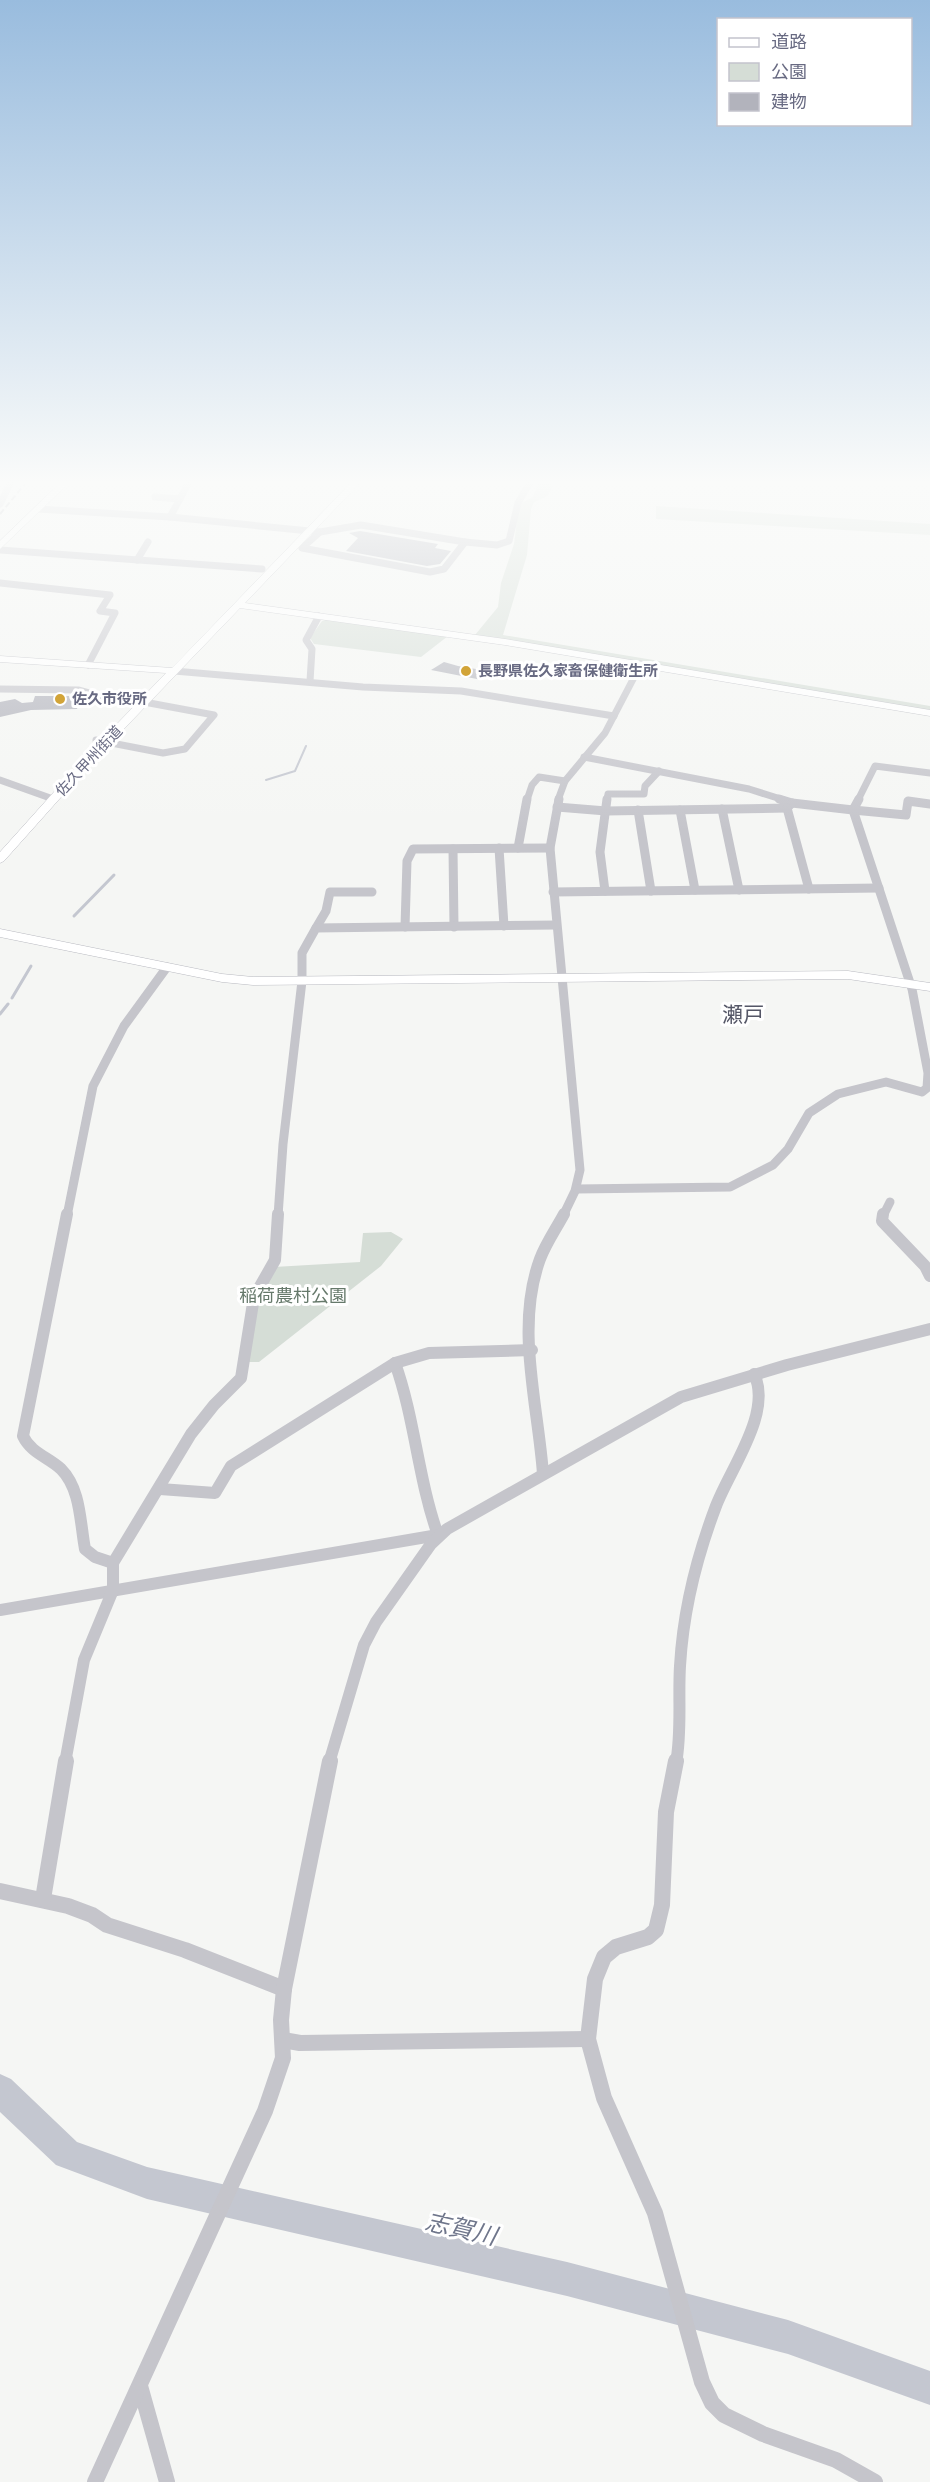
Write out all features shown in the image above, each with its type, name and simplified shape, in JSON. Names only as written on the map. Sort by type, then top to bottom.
[{"type":"street","points":[[88,665],[115,613],[100,611],[107,600]]},
{"type":"street","name":"佐久甲州街道","points":[[0,845],[100,742],[144,702],[234,600]]},
{"type":"street","name":"佐久甲州街道","points":[[100,742],[130,704],[170,670],[243,600]]},
{"type":"street","points":[[238,605],[641,664],[930,713]]},
{"type":"street","points":[[310,681],[312,649],[306,638],[319,616]]},
{"type":"street","points":[[0,659],[170,670],[363,687],[461,691],[614,716]]},
{"type":"street","points":[[543,1474],[532,1350],[532,1292],[537,1267],[545,1247],[567,1212],[577,1190],[580,1170],[550,848],[557,807],[565,781],[605,733],[641,664]]},
{"type":"street","points":[[0,689],[78,690],[104,699],[130,704]]},
{"type":"street","points":[[100,742],[163,753],[185,749],[214,715],[144,702]]},
{"type":"street","points":[[584,757],[756,791],[789,806]]},
{"type":"street","points":[[577,1190],[730,1186],[773,1165],[788,1149],[809,1113],[838,1094],[886,1082],[926,1095],[929,1081],[909,982],[853,810],[875,766],[930,773]]},
{"type":"street","points":[[605,891],[600,852],[608,795],[644,794],[645,786],[659,771]]},
{"type":"street","points":[[518,848],[532,785],[539,777],[565,781]]},
{"type":"street","points":[[0,780],[48,797]]},
{"type":"street","name":"佐久甲州街道","points":[[0,859],[48,797]]},
{"type":"street","points":[[557,807],[606,811],[789,806],[906,815],[908,801],[930,804]]},
{"type":"street","points":[[789,806],[809,889]]},
{"type":"street","points":[[722,809],[739,890]]},
{"type":"street","points":[[638,810],[651,891]]},
{"type":"street","points":[[680,810],[695,890]]},
{"type":"street","points":[[499,848],[504,926]]},
{"type":"street","points":[[405,927],[407,861],[413,849],[550,848]]},
{"type":"street","points":[[453,849],[454,927]]},
{"type":"street","points":[[553,892],[879,888]]},
{"type":"street","points":[[43,1899],[78,1686],[84,1660],[112,1590],[113,1563],[160,1489],[191,1434],[214,1405],[241,1378],[254,1298],[275,1260],[283,1144],[302,981],[302,953],[326,911],[330,892],[372,892]]},
{"type":"street","points":[[316,927],[556,925]]},
{"type":"street","points":[[0,933],[236,980],[848,975],[909,982],[930,987]]},
{"type":"street","points":[[113,1563],[95,1557],[85,1549],[80,1513],[66,1475],[29,1445],[22,1436],[93,1086],[124,1026],[167,967]]},
{"type":"street","points":[[890,1202],[884,1211],[882,1221],[925,1266],[930,1276]]},
{"type":"street","points":[[0,1610],[438,1535],[681,1397],[754,1374],[930,1329]]},
{"type":"street","points":[[160,1489],[215,1493],[231,1466],[395,1363],[429,1353],[532,1350]]},
{"type":"street","points":[[395,1363],[413,1427],[421,1482],[438,1535]]},
{"type":"street","points":[[754,1374],[760,1386],[760,1408],[716,1506],[694,1576],[680,1664],[677,1758],[666,1812],[662,1905],[656,1930],[648,1937],[615,1947],[604,1957],[595,1978],[588,2039],[604,2098],[648,2194],[702,2382],[713,2404],[728,2417],[837,2459],[875,2482]]},
{"type":"street","points":[[95,2482],[250,2146],[277,2078],[283,2058],[281,2020],[284,1989],[331,1755],[364,1646],[376,1622],[438,1535]]},
{"type":"street","points":[[0,1891],[43,1899],[92,1915],[106,1925],[185,1950],[284,1989]]},
{"type":"street","points":[[283,2040],[312,2043],[588,2039]]},
{"type":"street","points":[[140,2386],[167,2482]]},
{"type":"green space","points":[[499,600],[514,600],[503,635],[930,706],[930,711],[475,635],[498,607]]},
{"type":"green space","points":[[322,621],[448,636],[421,657],[314,644],[310,638]]},
{"type":"green space","name":"稲荷農村公園","points":[[391,1232],[403,1239],[381,1266],[259,1362],[248,1362],[257,1299],[274,1267],[360,1262],[363,1233]]},
{"type":"building","name":"長野県佐久家畜保健衛生所","points":[[444,662],[488,671],[482,680],[431,670]]},
{"type":"building","name":"佐久市役所","points":[[35,696],[85,698],[84,706],[78,706],[77,709],[31,710],[0,717],[0,702],[15,699],[22,703],[33,702]]},
{"type":"waterway","points":[[266,780],[295,771],[306,746]]},
{"type":"waterway","points":[[74,916],[114,875]]},
{"type":"waterway","points":[[12,998],[31,966]]},
{"type":"waterway","points":[[0,1014],[8,1004]]},
{"type":"waterway","name":"志賀川","points":[[0,2090],[67,2154],[147,2183],[567,2279],[788,2337],[930,2388]]},
{"type":"place","name":"長野県佐久家畜保健衛生所","points":[[466,671]]},
{"type":"place","name":"佐久市役所","points":[[60,699]]},
{"type":"district","name":"瀬戸","points":[[743,1015]]}]
